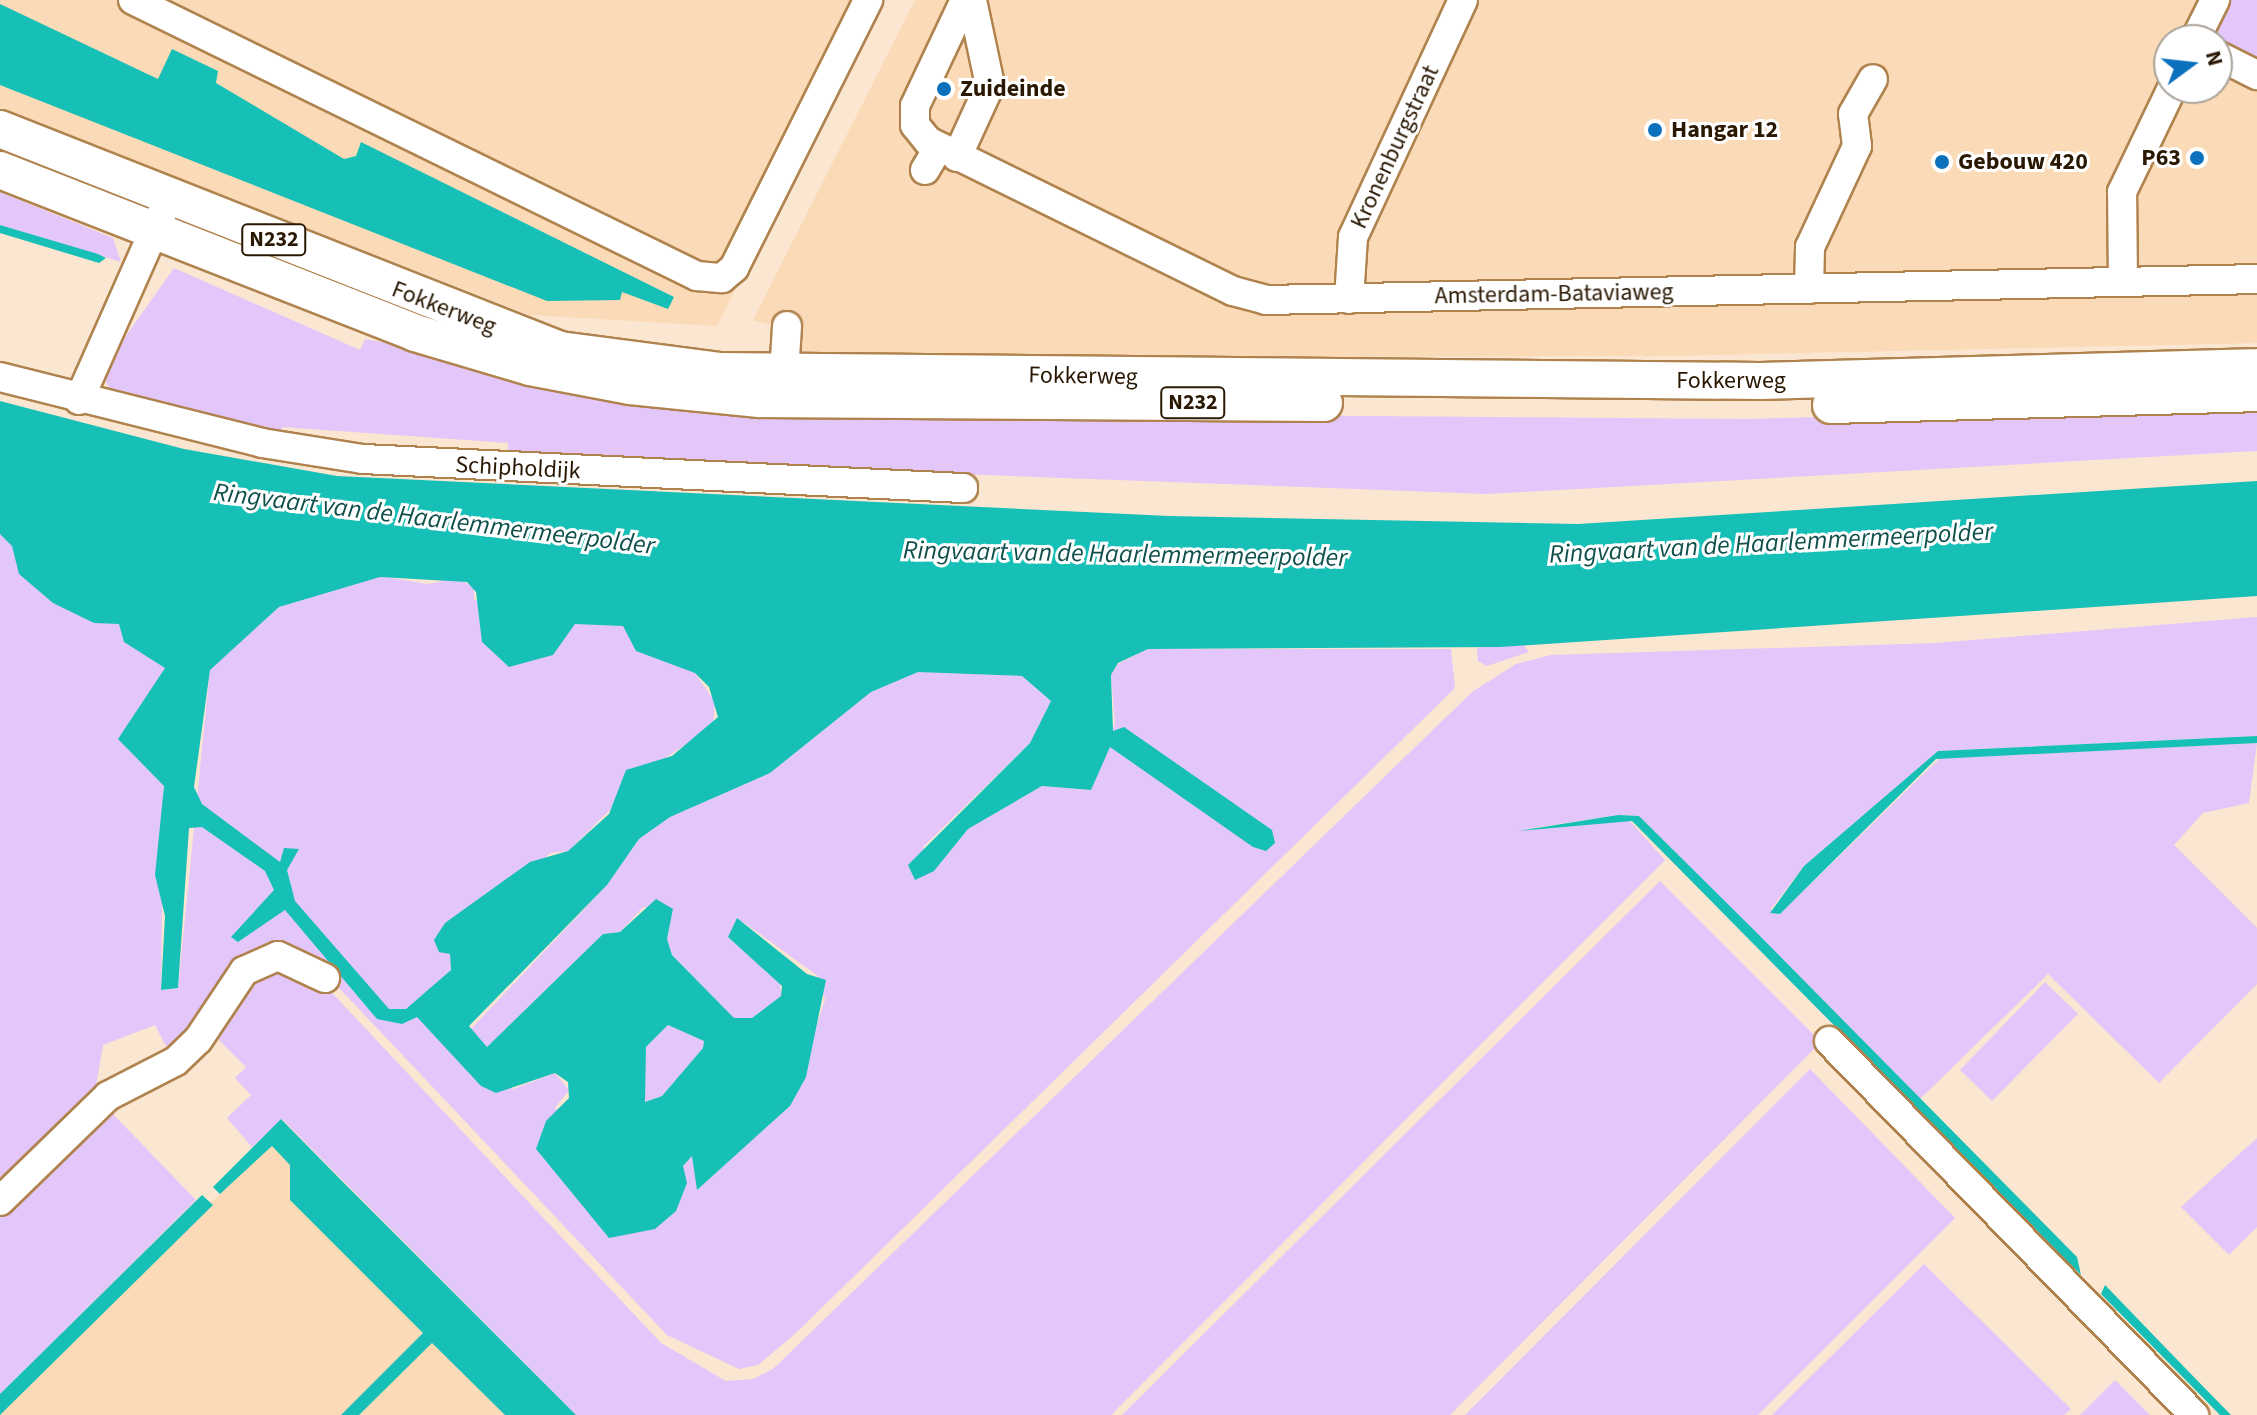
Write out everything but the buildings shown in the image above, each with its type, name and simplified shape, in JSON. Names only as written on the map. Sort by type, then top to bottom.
[{"type":"main road","name":"Fokkerweg","points":[[0,129],[560,350],[784,374],[1760,381],[2257,367]]},
{"type":"main road","name":"Fokkerweg","points":[[0,170],[486,355],[698,395],[1937,405],[2257,393]]},
{"type":"street","points":[[120,1],[697,276],[722,278],[734,268],[868,0]]},
{"type":"street","name":"Amsterdam-Bataviaweg","points":[[965,0],[915,106],[915,125],[940,158],[1233,291],[1266,300],[2257,279]]},
{"type":"street","points":[[940,158],[990,85],[972,0]]},
{"type":"street","name":"Kronenburgstraat","points":[[1349,299],[1353,237],[1463,0]]},
{"type":"street","points":[[2203,24],[2215,0]]},
{"type":"street","points":[[2233,63],[2257,75]]},
{"type":"street","points":[[1809,289],[1810,247],[1857,146],[1853,114],[1873,79]]},
{"type":"street","points":[[2123,281],[2122,192],[2164,104]]},
{"type":"street","points":[[79,400],[169,197]]},
{"type":"street","points":[[784,374],[787,326]]},
{"type":"street","name":"Schipholdijk","points":[[0,377],[79,400],[363,459],[963,488]]},
{"type":"street","points":[[0,1201],[108,1096],[176,1061],[198,1040],[244,971],[278,956],[325,978]]},
{"type":"street","points":[[1829,1041],[2194,1415]]},
{"type":"shaded area","points":[[0,0],[880,0],[717,326],[530,315],[0,108]]},
{"type":"shaded area","points":[[915,0],[2257,0],[2257,343],[1667,356],[773,358],[787,329],[753,320]]},
{"type":"shaded area","points":[[2229,0],[2257,0],[2257,57],[2233,47],[2233,24],[2217,24]]},
{"type":"shaded area","points":[[0,192],[113,238],[121,262],[0,225]]},
{"type":"shaded area","points":[[174,268],[360,350],[365,339],[746,411],[1750,419],[2257,404],[2257,451],[1487,494],[509,457],[508,443],[282,427],[280,438],[115,397],[106,382],[106,364]]},
{"type":"shaded area","points":[[0,534],[119,624],[165,668],[161,990],[178,988],[210,669],[279,607],[380,576],[428,584],[458,578],[474,588],[474,600],[623,626],[695,673],[715,702],[713,726],[658,763],[568,851],[550,853],[450,954],[451,970],[410,1010],[513,1089],[555,1073],[569,1090],[555,1108],[682,1194],[683,1166],[693,1155],[698,1189],[790,1106],[825,1000],[818,976],[743,922],[728,937],[779,980],[782,996],[752,1018],[734,1018],[672,955],[667,939],[673,909],[643,907],[620,932],[603,934],[487,1047],[469,1031],[607,885],[639,839],[670,817],[770,773],[871,692],[918,671],[1022,676],[1051,701],[1030,743],[923,847],[934,871],[968,829],[1042,786],[1091,790],[1115,723],[1111,675],[1118,664],[1148,649],[1451,649],[1455,688],[796,1333],[758,1365],[739,1369],[667,1335],[324,972],[286,951],[170,1054],[155,1025],[103,1045],[94,1098],[0,1188]]},
{"type":"shaded area","points":[[2257,617],[2257,736],[1938,751],[1804,866],[1771,909],[1780,914],[1940,758],[2257,743],[2249,803],[2203,813],[2174,845],[2257,928],[2257,984],[2159,1083],[2048,974],[1918,1101],[1639,816],[1618,815],[1519,830],[1628,819],[1665,860],[1111,1415],[576,1415],[282,1119],[252,1147],[227,1118],[251,1095],[235,1078],[246,1067],[215,1036],[266,963],[319,979],[661,1343],[726,1381],[753,1379],[773,1369],[1472,692],[1516,664],[1551,655],[1936,643]]},
{"type":"shaded area","points":[[1521,642],[1529,652],[1487,666],[1478,661],[1477,648]]},
{"type":"shaded area","points":[[1660,881],[1821,1042],[1450,1415],[1122,1415]]},
{"type":"shaded area","points":[[2045,982],[2078,1014],[1992,1101],[1960,1070]]},
{"type":"shaded area","points":[[668,1025],[704,1041],[703,1048],[662,1096],[644,1102],[646,1047]]},
{"type":"shaded area","points":[[1810,1069],[1955,1218],[1758,1415],[1465,1415]]},
{"type":"shaded area","points":[[110,1111],[196,1200],[0,1394],[0,1209]]},
{"type":"shaded area","points":[[2257,1138],[2257,1227],[2229,1255],[2181,1207]]},
{"type":"shaded area","points":[[276,1142],[539,1415],[0,1415],[0,1399]]},
{"type":"shaded area","points":[[1924,1264],[2071,1409],[2064,1415],[1772,1415]]},
{"type":"shaded area","points":[[2115,1380],[2150,1415],[2080,1415]]},
{"type":"water","points":[[0,4],[158,79],[172,49],[218,71],[216,83],[344,159],[356,156],[361,142],[674,297],[668,309],[622,292],[620,300],[547,301],[0,85]]},
{"type":"water","points":[[0,225],[106,258],[99,263],[0,233]]},
{"type":"water","name":"Ringvaart van de Haarlemmermeerpolder","points":[[0,401],[184,449],[337,476],[1169,516],[1578,524],[2257,481],[2257,596],[1500,647],[1148,649],[1118,663],[1111,675],[1113,731],[1124,727],[1272,830],[1275,843],[1266,851],[1253,847],[1110,747],[1091,790],[1042,786],[968,829],[934,871],[915,880],[908,865],[1030,743],[1051,701],[1022,676],[918,672],[871,692],[770,773],[670,817],[639,839],[607,885],[469,1026],[487,1047],[603,934],[620,932],[656,899],[673,909],[667,939],[672,955],[734,1018],[752,1018],[781,996],[782,986],[728,937],[737,918],[807,974],[826,980],[806,1077],[790,1106],[697,1190],[692,1156],[683,1166],[687,1183],[676,1211],[655,1229],[609,1238],[536,1149],[546,1121],[569,1098],[568,1082],[555,1073],[496,1093],[481,1086],[417,1017],[402,1024],[377,1019],[285,910],[238,942],[231,937],[274,890],[265,871],[202,827],[189,828],[178,988],[161,990],[165,916],[155,875],[164,786],[118,739],[165,668],[124,642],[119,624],[94,623],[53,603],[19,574],[12,546],[0,534]],"holes":[[[380,577],[467,582],[476,592],[482,642],[509,667],[553,655],[575,624],[623,626],[636,651],[695,673],[709,687],[718,717],[672,756],[626,770],[609,814],[568,851],[530,862],[445,923],[434,940],[439,952],[450,954],[451,970],[406,1009],[389,1009],[295,901],[287,870],[299,849],[284,848],[280,862],[202,804],[194,787],[210,670],[279,607]],[[668,1025],[704,1041],[703,1048],[662,1096],[645,1102],[646,1047]]]},
{"type":"water","points":[[2257,736],[2257,743],[1936,759],[1780,914],[1770,913],[1804,866],[1938,751]]},
{"type":"water","points":[[1618,815],[1639,816],[1754,930],[2077,1257],[2081,1275],[1632,821],[1518,831]]},
{"type":"water","points":[[281,1119],[576,1415],[505,1415],[432,1343],[359,1415],[341,1415],[423,1333],[290,1200],[290,1165],[272,1146],[220,1194],[213,1187]]},
{"type":"water","points":[[202,1195],[213,1205],[0,1415],[0,1394]]},
{"type":"water","points":[[2105,1285],[2231,1415],[2220,1415],[2101,1294]]},
{"type":"place","name":"Zuideinde","points":[[944,89]]},
{"type":"place","name":"Hangar 12","points":[[1655,130]]},
{"type":"place","name":"P63","points":[[2197,158]]},
{"type":"place","name":"Gebouw 420","points":[[1942,162]]}]
